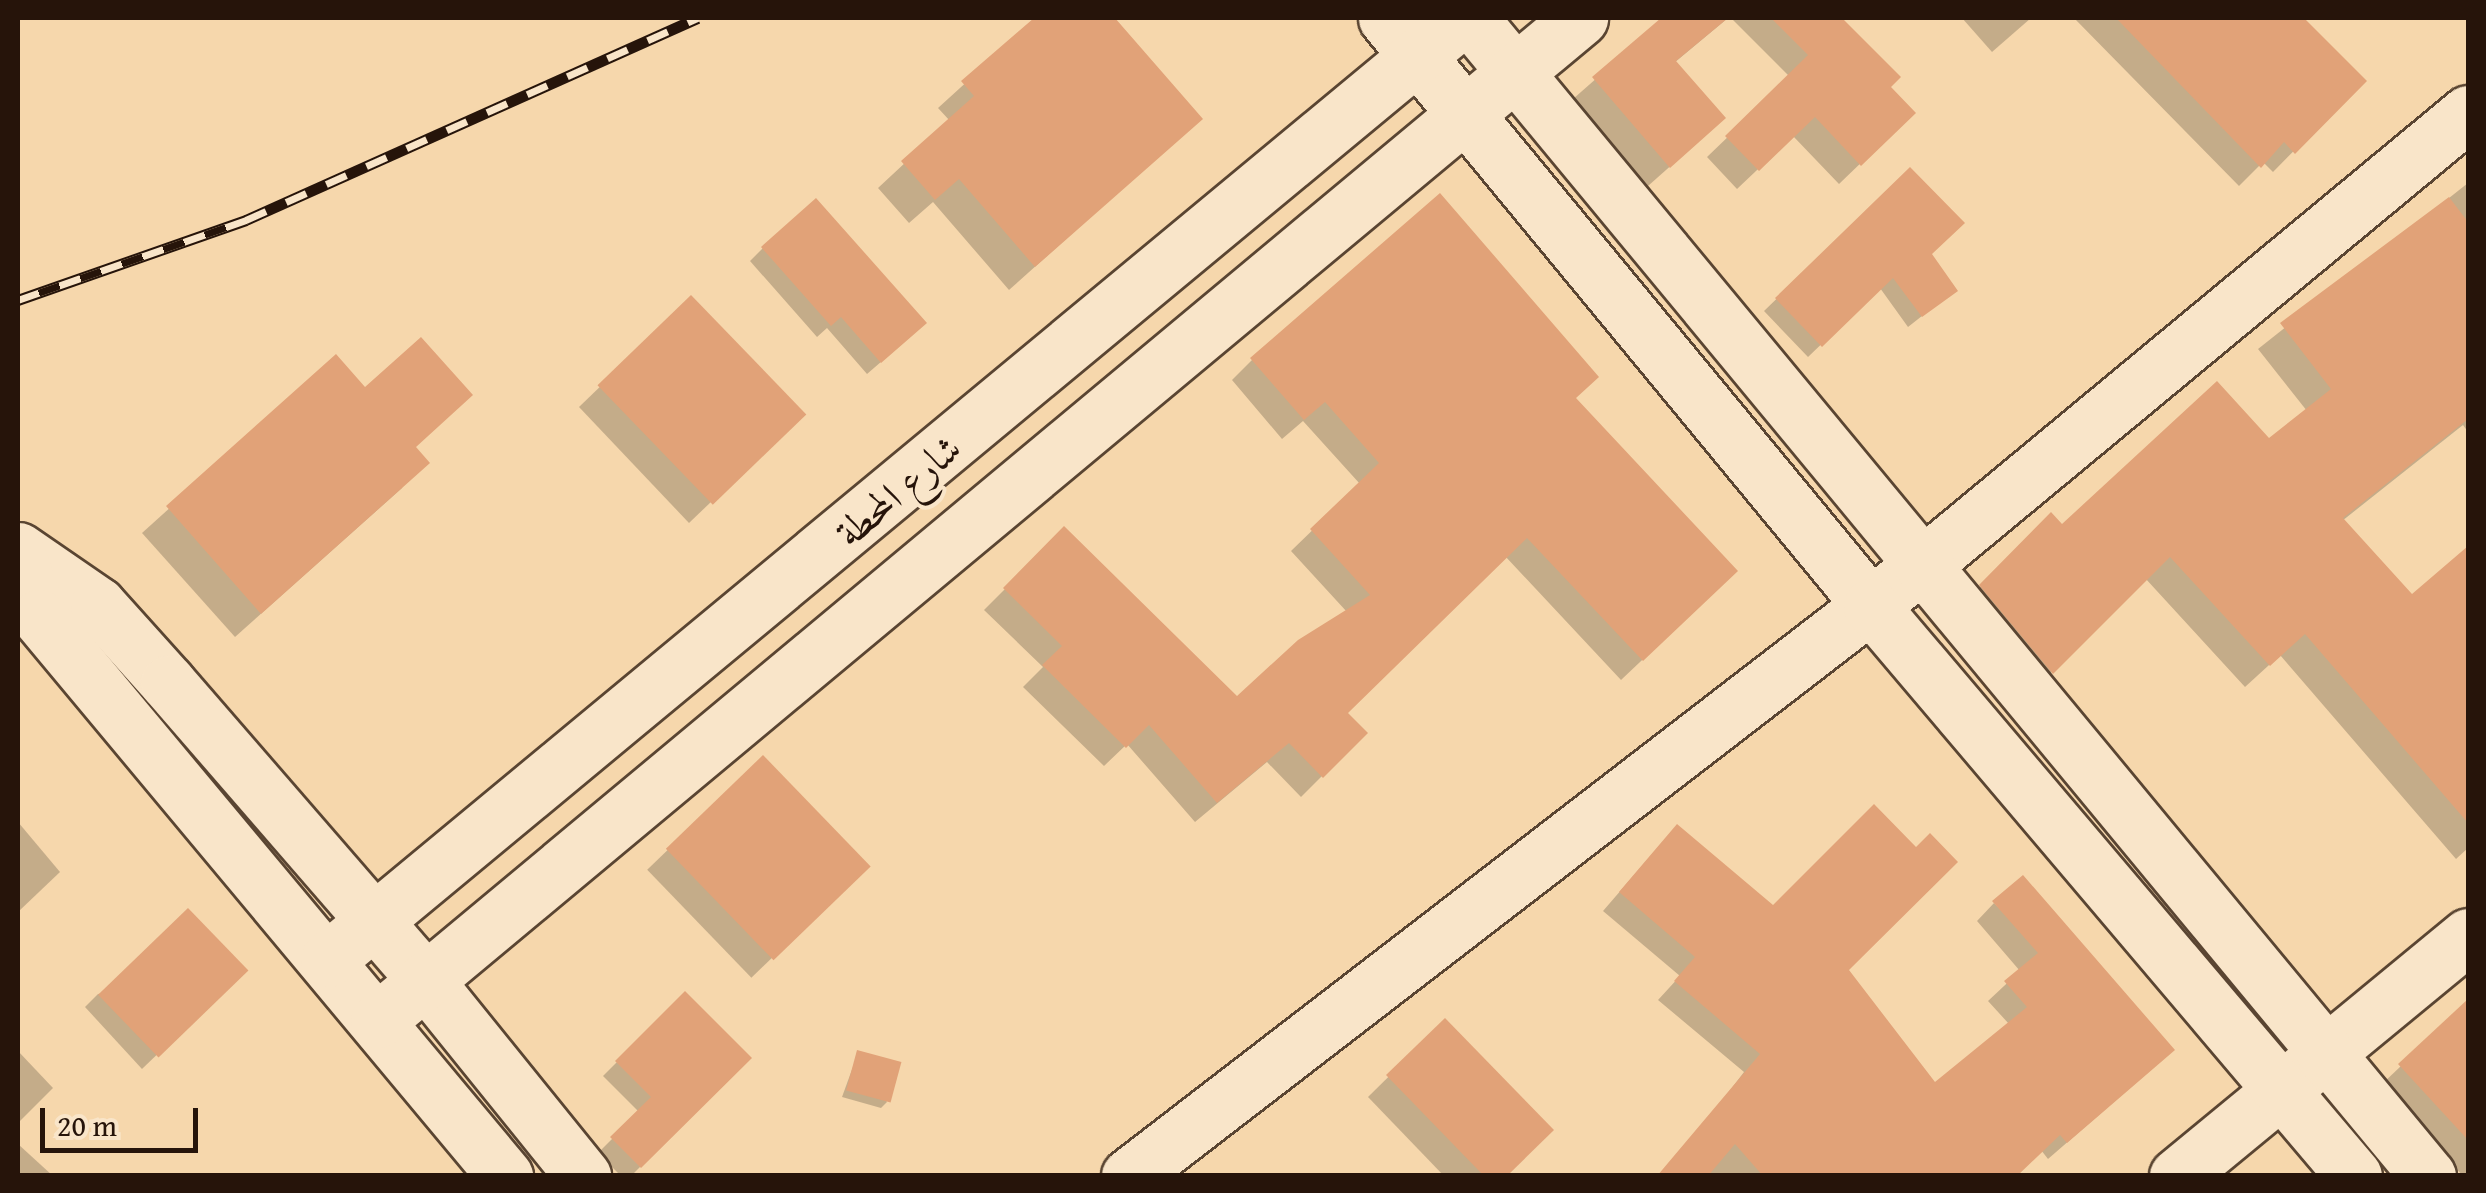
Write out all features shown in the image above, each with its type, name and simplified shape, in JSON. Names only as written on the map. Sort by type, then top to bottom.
[{"type":"street","name":"شارع المحطة","points":[[328,958],[1403,37],[1467,18]]},
{"type":"street","points":[[1467,18],[1516,71],[1925,563],[2428,1176]]},
{"type":"street","name":"شارع المحطة","points":[[378,1020],[1580,18]]},
{"type":"street","points":[[1403,37],[1462,116],[1871,606],[2354,1176]]},
{"type":"street","points":[[1129,1176],[1871,606],[2468,113]]},
{"type":"street","points":[[18,552],[98,605],[425,980],[583,1176]]},
{"type":"street","points":[[18,552],[28,617],[328,958],[505,1176]]},
{"type":"street","points":[[28,617],[98,605]]},
{"type":"street","points":[[2177,1176],[2468,936]]},
{"type":"building","points":[[1034,18],[1115,18],[1203,119],[1035,267],[959,179],[935,200],[901,161],[974,96],[961,81]]},
{"type":"building","points":[[1661,18],[1728,18],[1676,61],[1726,118],[1670,168],[1592,77]]},
{"type":"building","points":[[1771,18],[1842,18],[1901,77],[1891,87],[1916,113],[1861,166],[1815,117],[1759,171],[1725,136],[1808,55]]},
{"type":"building","points":[[2116,18],[2304,18],[2367,81],[2295,154],[2284,142],[2261,168]]},
{"type":"building","points":[[1910,167],[1965,223],[1932,254],[1958,291],[1922,317],[1893,278],[1822,347],[1775,298]]},
{"type":"building","points":[[1440,193],[1599,377],[1576,398],[1738,571],[1643,661],[1527,538],[1348,713],[1368,733],[1323,778],[1289,743],[1217,803],[1149,725],[1126,748],[1042,665],[1062,646],[1003,588],[1064,526],[1237,696],[1298,640],[1370,595],[1310,529],[1379,463],[1325,402],[1304,420],[1250,358]]},
{"type":"building","points":[[2449,197],[2468,222],[2468,419],[2343,518],[2412,594],[2468,546],[2468,823],[2305,634],[2270,666],[2170,557],[2053,674],[1979,585],[2051,512],[2062,524],[2217,381],[2269,438],[2331,389],[2280,323]]},
{"type":"building","points":[[816,198],[927,323],[881,363],[841,317],[831,326],[761,247]]},
{"type":"building","points":[[691,295],[806,414],[713,505],[597,385]]},
{"type":"building","points":[[421,337],[473,395],[416,447],[430,463],[261,614],[166,506],[336,354],[365,387]]},
{"type":"building","points":[[763,755],[871,866],[774,960],[666,849]]},
{"type":"building","points":[[1874,804],[1916,847],[1930,833],[1958,862],[1849,970],[1935,1082],[2027,1007],[2004,981],[2038,953],[1992,901],[2023,875],[2175,1050],[2067,1143],[2060,1135],[2017,1176],[1763,1176],[1735,1144],[1708,1176],[1657,1176],[1760,1054],[1674,981],[1695,957],[1619,892],[1677,824],[1773,905]]},
{"type":"building","points":[[188,908],[248,971],[159,1057],[98,995]]},
{"type":"building","points":[[685,991],[752,1058],[641,1168],[610,1137],[651,1097],[615,1061]]},
{"type":"building","points":[[2468,999],[2468,1140],[2398,1064]]},
{"type":"building","points":[[1445,1018],[1554,1130],[1507,1176],[1484,1176],[1386,1075]]},
{"type":"building","points":[[857,1050],[901,1062],[891,1102],[846,1091]]},
{"type":"railway","points":[[18,300],[246,220],[698,18]]}]
